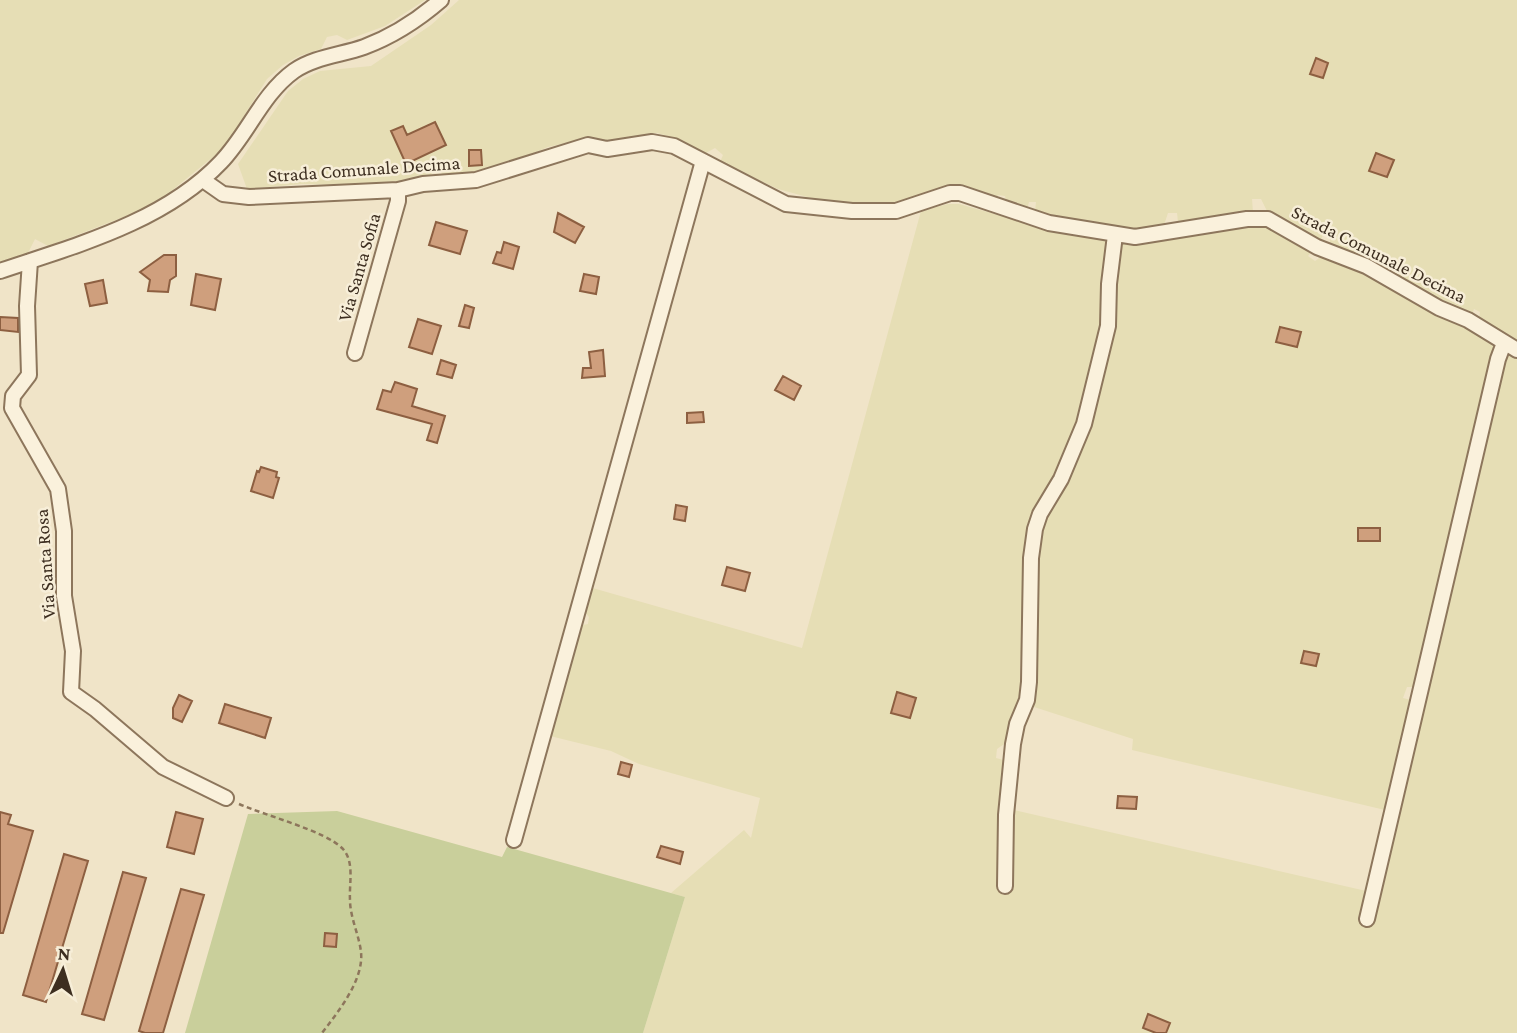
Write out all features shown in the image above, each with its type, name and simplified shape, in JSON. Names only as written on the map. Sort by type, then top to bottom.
[{"type":"street","points":[[0,271],[125,226],[158,211],[203,180],[238,142],[285,78],[297,69],[365,46],[390,34],[441,0]]},
{"type":"street","name":"Strada Comunale Decima","points":[[203,180],[223,194],[249,197],[398,190],[423,184],[476,180],[588,145],[607,149],[652,142],[674,146],[786,204],[852,211],[896,211],[950,193],[960,193],[1049,223],[1135,237],[1247,219],[1268,219],[1317,247],[1366,266],[1511,346]]},
{"type":"street","points":[[514,840],[703,161]]},
{"type":"street","name":"Via Santa Sofia","points":[[355,353],[398,201],[398,190]]},
{"type":"street","points":[[1005,886],[1006,815],[1013,744],[1017,724],[1027,700],[1031,558],[1035,529],[1040,514],[1061,479],[1084,424],[1086,407],[1100,364],[1108,326],[1109,284],[1115,235]]},
{"type":"street","name":"Via Santa Rosa","points":[[30,261],[27,306],[29,375],[11,402],[58,489],[64,531],[64,596],[73,651],[71,692],[163,767],[226,798]]},
{"type":"street","points":[[1367,919],[1498,359],[1511,346]]},
{"type":"path","points":[[226,798],[327,837],[347,855],[351,870],[350,903],[361,956],[358,978],[322,1033]]},
{"type":"shaded area","points":[[0,0],[425,0],[385,26],[347,40],[337,35],[327,37],[321,49],[283,65],[267,79],[224,148],[164,197],[142,210],[48,246],[35,239],[28,253],[0,263]]},
{"type":"shaded area","points":[[459,0],[1517,0],[1517,343],[1479,319],[1480,312],[1474,309],[1472,315],[1424,293],[1393,272],[1329,245],[1331,236],[1323,235],[1320,242],[1267,211],[1261,199],[1252,199],[1253,213],[1182,223],[1178,222],[1177,213],[1168,213],[1164,225],[1127,230],[1035,211],[1036,202],[1029,202],[1027,209],[1006,201],[1005,196],[998,195],[996,199],[946,188],[894,203],[833,204],[778,189],[720,162],[723,155],[715,148],[706,153],[657,133],[612,141],[588,138],[548,147],[506,165],[474,173],[442,176],[441,171],[434,170],[429,178],[376,186],[302,184],[247,189],[238,164],[288,91],[303,79],[320,71],[371,66],[431,25]]},
{"type":"shaded area","points":[[959,204],[1045,228],[1107,240],[1108,248],[1101,299],[1101,326],[1095,343],[1096,361],[1079,424],[1029,533],[1020,697],[1010,740],[997,749],[996,758],[1007,761],[1000,808],[999,890],[1007,894],[1012,883],[1009,809],[1375,893],[1501,361],[1507,353],[1517,358],[1517,1033],[643,1033],[685,897],[671,893],[744,830],[751,838],[760,798],[639,764],[611,751],[550,736],[578,626],[588,624],[589,617],[584,611],[589,587],[802,648],[921,211]]},
{"type":"shaded area","points":[[1257,224],[1270,227],[1313,250],[1308,256],[1315,261],[1324,255],[1363,271],[1497,346],[1414,687],[1407,687],[1403,698],[1411,700],[1385,810],[1132,750],[1133,739],[1031,706],[1038,533],[1063,481],[1111,307],[1121,243]]},
{"type":"green space","points":[[337,811],[502,857],[507,847],[685,897],[643,1033],[185,1033],[248,814]]},
{"type":"building","points":[[1316,58],[1328,63],[1323,78],[1310,74]]},
{"type":"building","points":[[435,122],[446,145],[406,164],[391,131],[403,126],[407,135]]},
{"type":"building","points":[[469,150],[481,150],[482,165],[469,166]]},
{"type":"building","points":[[1376,153],[1394,160],[1387,177],[1369,171]]},
{"type":"building","points":[[558,213],[584,227],[575,243],[554,232]]},
{"type":"building","points":[[436,222],[467,231],[460,254],[429,245]]},
{"type":"building","points":[[504,242],[519,247],[513,269],[493,263],[497,252],[501,253]]},
{"type":"building","points":[[164,255],[176,255],[176,276],[170,280],[168,292],[148,291],[150,280],[140,272]]},
{"type":"building","points":[[196,274],[221,279],[215,310],[191,305]]},
{"type":"building","points":[[584,274],[599,277],[596,294],[580,291]]},
{"type":"building","points":[[103,280],[107,303],[90,306],[85,284]]},
{"type":"building","points":[[465,305],[474,308],[469,328],[459,326]]},
{"type":"building","points":[[0,317],[18,318],[18,332],[0,330]]},
{"type":"building","points":[[418,319],[441,326],[432,354],[409,347]]},
{"type":"building","points":[[1280,327],[1301,332],[1297,347],[1276,342]]},
{"type":"building","points":[[603,350],[605,376],[582,378],[583,368],[591,368],[589,352]]},
{"type":"building","points":[[441,360],[456,365],[452,378],[437,374]]},
{"type":"building","points":[[783,376],[801,386],[794,400],[775,390]]},
{"type":"building","points":[[395,382],[417,389],[412,406],[445,416],[437,443],[427,440],[432,424],[377,409],[383,390],[391,392]]},
{"type":"building","points":[[703,412],[704,422],[687,423],[687,413]]},
{"type":"building","points":[[261,467],[277,472],[276,477],[279,478],[273,498],[251,491],[257,471],[259,472]]},
{"type":"building","points":[[676,505],[687,507],[685,521],[674,519]]},
{"type":"building","points":[[1358,528],[1380,528],[1380,541],[1358,541]]},
{"type":"building","points":[[727,567],[750,573],[745,591],[722,585]]},
{"type":"building","points":[[1304,651],[1319,654],[1316,666],[1301,663]]},
{"type":"building","points":[[897,692],[916,698],[910,718],[891,713]]},
{"type":"building","points":[[179,695],[192,701],[182,722],[173,718],[173,708]]},
{"type":"building","points":[[225,704],[271,718],[265,738],[219,723]]},
{"type":"building","points":[[621,762],[632,765],[629,777],[618,774]]},
{"type":"building","points":[[1118,796],[1137,797],[1136,809],[1117,808]]},
{"type":"building","points":[[0,812],[11,815],[8,824],[33,831],[3,933],[0,933]]},
{"type":"building","points":[[176,812],[203,819],[194,854],[167,847]]},
{"type":"building","points":[[661,846],[683,852],[680,864],[657,857]]},
{"type":"building","points":[[64,854],[88,861],[46,1002],[23,995]]},
{"type":"building","points":[[123,872],[146,878],[104,1020],[82,1014]]},
{"type":"building","points":[[181,889],[204,895],[163,1033],[145,1033],[139,1031]]},
{"type":"building","points":[[325,933],[337,934],[336,947],[324,946]]},
{"type":"building","points":[[1148,1014],[1170,1023],[1166,1033],[1156,1033],[1143,1028]]}]
